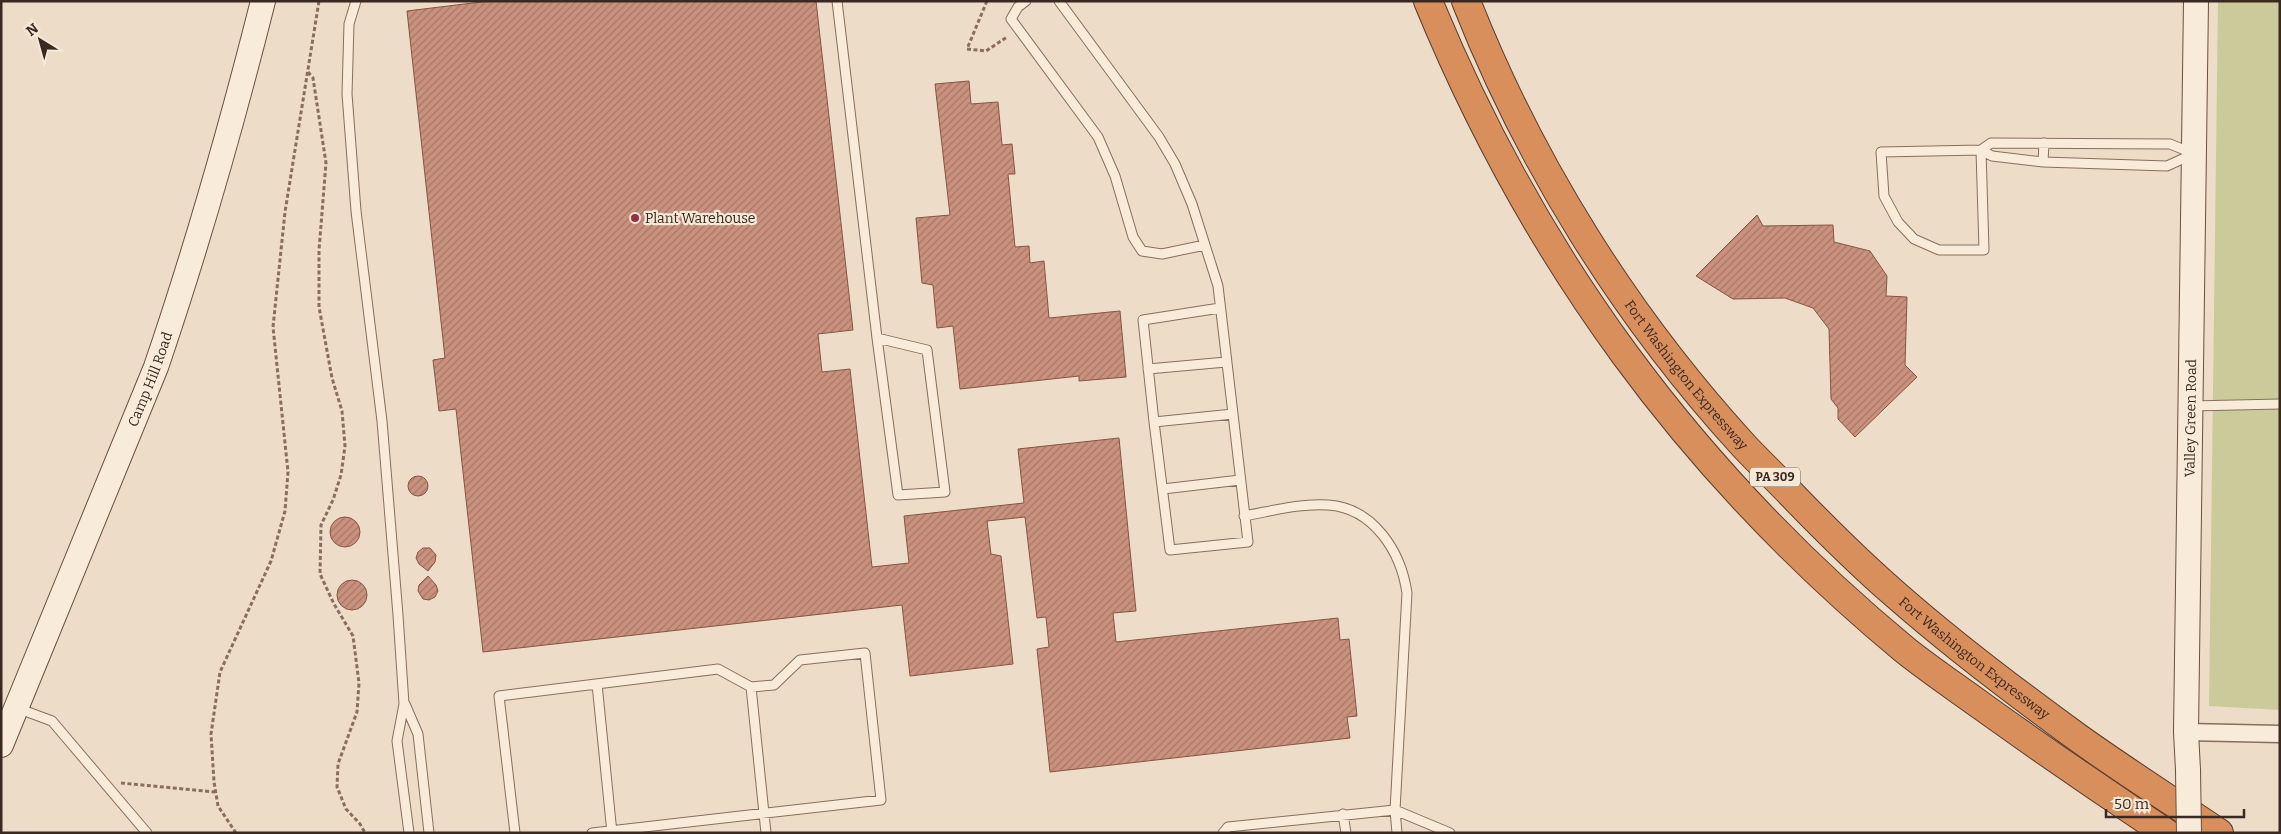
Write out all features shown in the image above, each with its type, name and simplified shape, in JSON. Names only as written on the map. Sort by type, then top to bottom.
[{"type":"highway","name":"PA 309","points":[[1428,1],[1472,101],[1554,252],[1623,354],[1705,455],[1752,507],[1823,577],[1908,652],[2059,760],[2166,833]]},
{"type":"highway","name":"Fort Washington Expressway","points":[[1466,1],[1507,96],[1578,226],[1643,321],[1744,446],[1818,522],[1895,595],[2078,738],[2220,833]]},
{"type":"street","name":"Camp Hill Road","points":[[1,746],[156,368],[176,308],[263,1]]},
{"type":"street","name":"Valley Green Road","points":[[2188,833],[2186,732],[2196,1]]},
{"type":"street","points":[[2186,732],[2280,734]]},
{"type":"lane","points":[[356,1],[348,24],[347,94],[356,211],[382,421],[404,704],[397,741],[408,833]]},
{"type":"lane","points":[[837,1],[877,338],[898,495],[945,492],[927,350],[877,338]]},
{"type":"lane","points":[[1026,1],[1018,7],[1011,19],[1098,138],[1116,176],[1133,237],[1142,251],[1162,254],[1205,245]]},
{"type":"lane","points":[[1059,1],[1160,137],[1175,164],[1192,204],[1218,286],[1248,542],[1170,550],[1143,320],[1220,308]]},
{"type":"lane","points":[[1981,150],[1990,143],[2170,144],[2194,154]]},
{"type":"lane","points":[[2043,162],[2044,143]]},
{"type":"lane","points":[[1981,150],[1984,250],[1939,250],[1914,239],[1898,222],[1884,196],[1881,152],[1981,150],[1992,156],[2043,162],[2167,166],[2194,154]]},
{"type":"lane","points":[[1148,368],[1226,362]]},
{"type":"lane","points":[[2190,406],[2280,404]]},
{"type":"lane","points":[[1154,422],[1232,414]]},
{"type":"lane","points":[[1163,489],[1240,480]]},
{"type":"lane","points":[[1244,516],[1300,505],[1330,505],[1350,510],[1365,519],[1380,532],[1396,554],[1404,576],[1407,593],[1395,810],[1397,833]]},
{"type":"lane","points":[[516,833],[499,696],[718,669],[751,687],[774,685],[800,660],[865,653],[881,800],[592,833]]},
{"type":"lane","points":[[597,684],[612,832]]},
{"type":"lane","points":[[751,687],[766,833]]},
{"type":"lane","points":[[404,704],[418,734],[429,833]]},
{"type":"lane","points":[[17,708],[52,721],[147,833]]},
{"type":"lane","points":[[1223,833],[1228,827],[1395,810],[1450,833]]},
{"type":"lane","points":[[1343,814],[1346,833]]},
{"type":"path","points":[[236,833],[218,806],[215,792],[211,734],[220,672],[271,562],[285,511],[288,472],[272,328],[286,212],[319,1]]},
{"type":"path","points":[[987,1],[967,49],[986,52],[1018,29]]},
{"type":"path","points":[[308,71],[313,78],[326,163],[319,250],[319,307],[332,378],[342,411],[345,446],[341,475],[333,500],[321,525],[320,574],[334,604],[353,636],[359,683],[357,712],[338,764],[337,787],[346,809],[360,824],[364,833]]},
{"type":"path","points":[[103,781],[215,792]]},
{"type":"green space","points":[[2218,1],[2280,1],[2280,710],[2209,706]]},
{"type":"building","name":"Plant Warehouse","points":[[489,1],[816,1],[853,330],[818,334],[822,372],[850,369],[872,567],[909,563],[904,516],[1024,503],[1018,449],[1119,438],[1136,611],[1113,613],[1116,642],[1338,618],[1340,640],[1349,639],[1357,716],[1347,717],[1350,738],[1050,772],[1037,649],[1049,647],[1046,617],[1037,618],[1025,517],[987,521],[991,554],[1001,556],[1013,664],[910,676],[902,605],[483,652],[456,409],[439,411],[433,360],[445,358],[407,11]]},
{"type":"building","points":[[969,81],[971,104],[998,102],[1002,145],[1012,144],[1015,174],[1008,174],[1015,247],[1029,246],[1030,263],[1044,261],[1049,318],[1120,311],[1126,377],[1079,381],[1079,376],[960,389],[953,326],[937,328],[933,285],[922,283],[916,218],[950,215],[935,84]]},
{"type":"building","points":[[1757,215],[1763,226],[1833,225],[1834,242],[1870,251],[1887,276],[1886,296],[1907,297],[1905,365],[1917,377],[1855,437],[1838,419],[1838,408],[1831,399],[1829,329],[1813,308],[1785,298],[1733,299],[1696,276]]},
{"type":"building","points":[[418,476],[425,479],[428,486],[425,493],[418,496],[411,493],[408,486],[411,479]]},
{"type":"building","points":[[345,517],[356,521],[360,532],[356,543],[345,547],[334,543],[330,532],[334,521]]},
{"type":"building","points":[[423,548],[430,548],[436,555],[435,562],[428,571],[419,564],[416,558],[418,552]]},
{"type":"building","points":[[428,576],[436,585],[438,591],[435,597],[429,600],[423,599],[418,591],[419,585]]},
{"type":"building","points":[[352,580],[363,584],[367,595],[363,606],[352,610],[341,606],[337,595],[341,584]]},
{"type":"place","name":"Plant Warehouse","points":[[635,218]]}]
